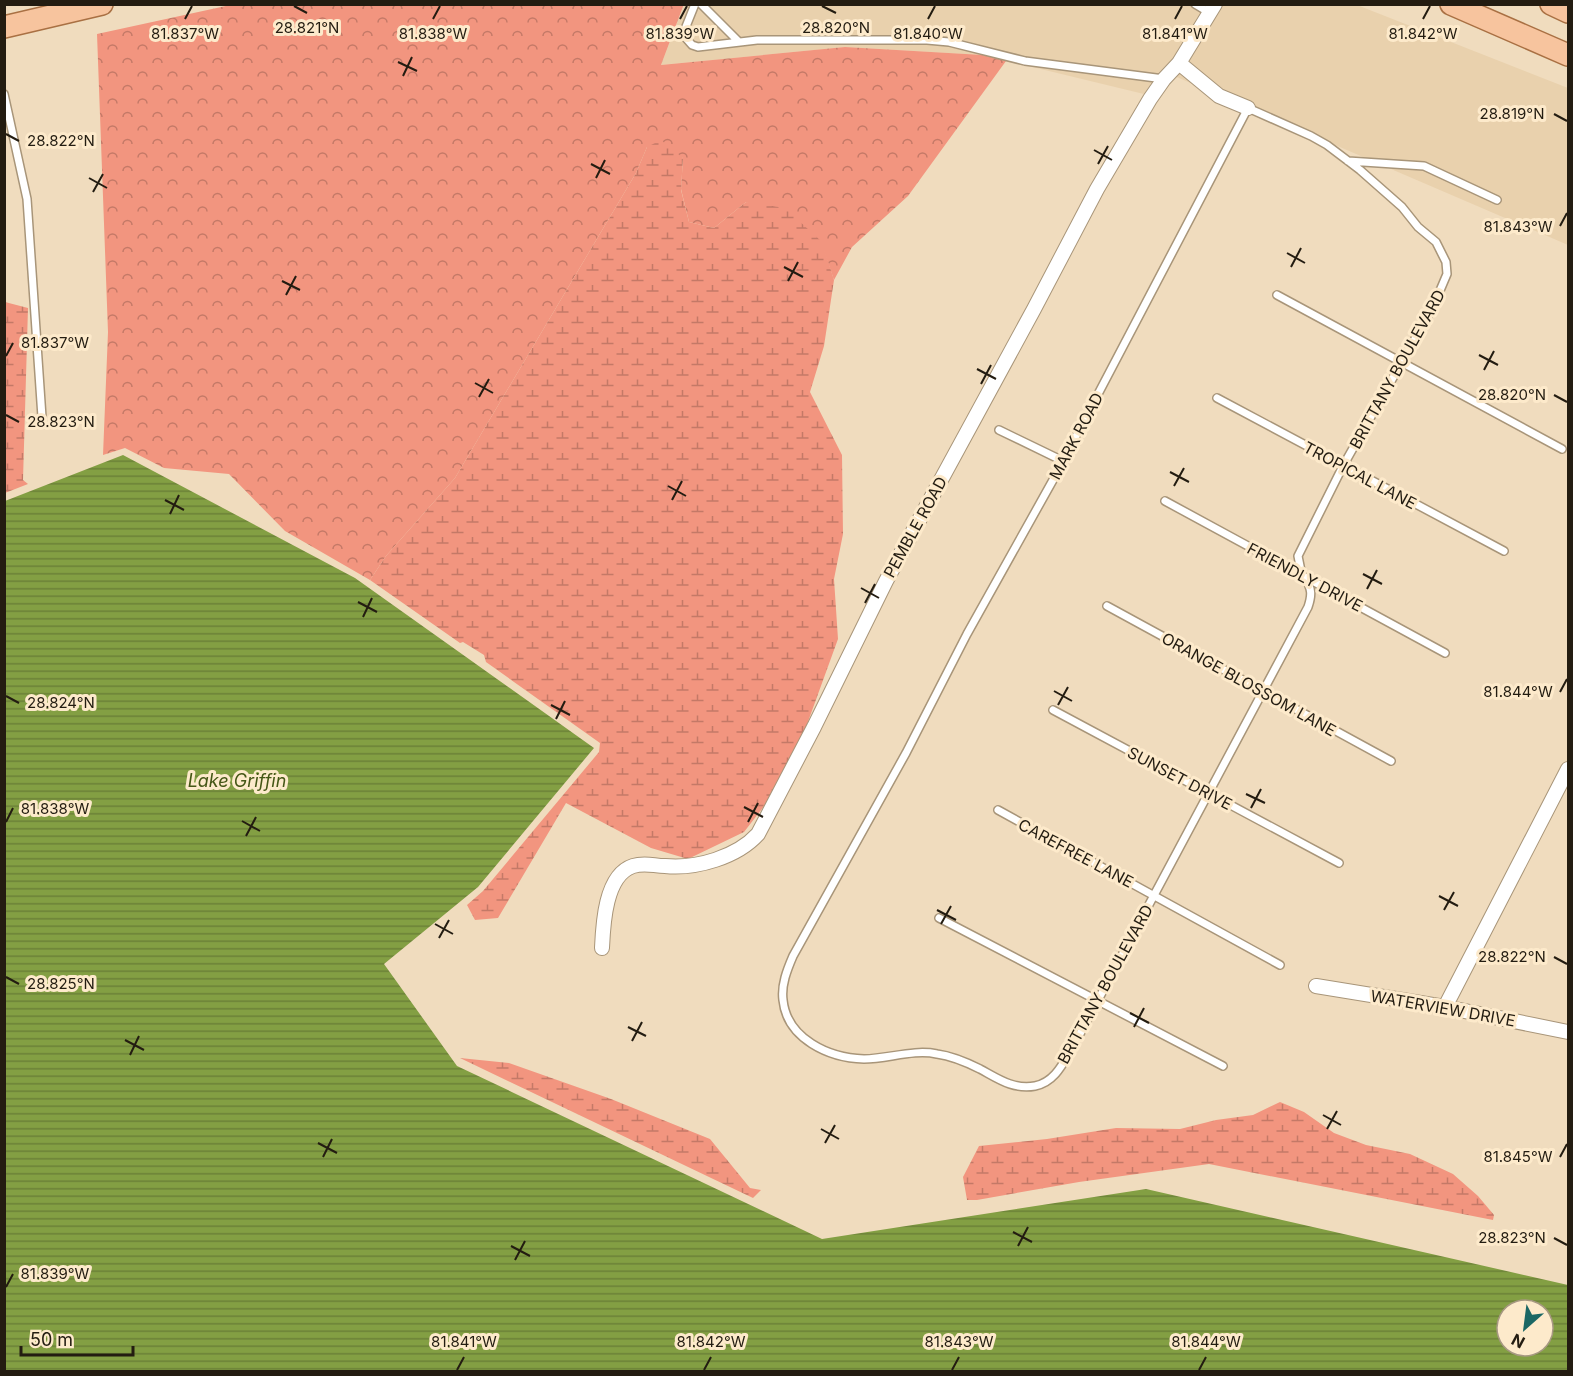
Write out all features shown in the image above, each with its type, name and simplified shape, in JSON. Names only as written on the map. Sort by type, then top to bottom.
[{"type":"main road","points":[[4,27],[69,9],[102,4]]},
{"type":"main road","points":[[1451,4],[1569,55]]},
{"type":"main road","points":[[1551,4],[1569,12]]},
{"type":"street","points":[[1213,9],[1179,63],[1219,96],[1248,108]]},
{"type":"street","name":"PEMBLE ROAD","points":[[602,948],[603,920],[607,901],[624,872],[631,867],[645,863],[682,866],[724,857],[750,843],[758,834],[814,727],[886,580],[1097,189],[1150,99],[1179,63]]},
{"type":"street","points":[[1445,1006],[1569,769]]},
{"type":"street","name":"WATERVIEW DRIVE","points":[[1316,986],[1445,1006],[1569,1032]]},
{"type":"lane","points":[[695,4],[685,29],[685,37],[692,45],[698,47],[740,42],[815,39],[949,42],[1025,61],[1164,79]]},
{"type":"lane","points":[[701,4],[740,42]]},
{"type":"lane","points":[[1195,4],[1213,9]]},
{"type":"lane","points":[[4,94],[27,199],[42,417]]},
{"type":"lane","name":"BRITTANY BOULEVARD","points":[[827,895],[793,956],[787,972],[783,999],[785,1013],[794,1028],[817,1047],[829,1053],[863,1059],[919,1052],[935,1053],[957,1059],[1011,1085],[1036,1086],[1056,1075],[1308,607],[1311,586],[1304,577],[1298,556],[1343,466],[1443,289],[1447,274],[1446,262],[1436,242],[1418,227],[1402,207],[1348,161],[1311,136],[1248,108]]},
{"type":"lane","name":"MARK ROAD","points":[[827,895],[1063,461],[1246,117],[1248,108]]},
{"type":"lane","points":[[1348,161],[1424,166],[1497,200]]},
{"type":"lane","points":[[1277,295],[1562,449]]},
{"type":"lane","name":"TROPICAL LANE","points":[[1217,398],[1504,551]]},
{"type":"lane","points":[[999,430],[1063,461]]},
{"type":"lane","name":"FRIENDLY DRIVE","points":[[1165,501],[1446,653]]},
{"type":"lane","name":"ORANGE BLOSSOM LANE","points":[[1107,606],[1391,761]]},
{"type":"lane","name":"SUNSET DRIVE","points":[[1053,710],[1339,863]]},
{"type":"lane","name":"CAREFREE LANE","points":[[998,810],[1280,965]]},
{"type":"lane","points":[[939,918],[1223,1066]]},
{"type":"shaded area","points":[[684,5],[1357,5],[1568,88],[1568,245],[1172,75],[1148,95],[983,55],[845,47],[661,65]]},
{"type":"green space","points":[[235,4],[684,4],[661,65],[845,47],[983,55],[1006,61],[908,196],[852,247],[834,280],[821,242],[746,202],[714,228],[689,222],[681,189],[683,158],[647,147],[636,173],[455,478],[386,556],[370,580],[285,531],[229,474],[164,468],[125,448],[103,455],[108,332],[97,34]]},
{"type":"green space","points":[[661,140],[683,158],[681,190],[689,222],[714,228],[746,202],[785,208],[822,242],[834,280],[824,346],[810,392],[842,455],[843,534],[834,579],[838,639],[789,774],[744,832],[688,859],[651,848],[566,803],[498,918],[475,920],[467,905],[483,891],[599,752],[600,743],[486,662],[484,655],[463,642],[460,643],[370,580],[386,556],[455,478],[636,173],[647,147]]},
{"type":"green space","points":[[5,302],[28,308],[23,480],[28,484],[5,493]]},
{"type":"green space","points":[[460,1058],[509,1063],[611,1099],[710,1139],[750,1188],[761,1190],[753,1198]]},
{"type":"green space","points":[[1280,1102],[1304,1112],[1334,1133],[1366,1145],[1410,1154],[1453,1174],[1478,1196],[1494,1215],[1493,1220],[1209,1164],[967,1200],[963,1177],[979,1146],[1047,1139],[1116,1128],[1180,1129],[1216,1120],[1253,1115]]},
{"type":"water","name":"Lake Griffin","points":[[123,455],[355,578],[594,748],[478,887],[384,964],[457,1066],[822,1239],[1146,1189],[1568,1285],[1568,1371],[5,1371],[5,501]]}]
